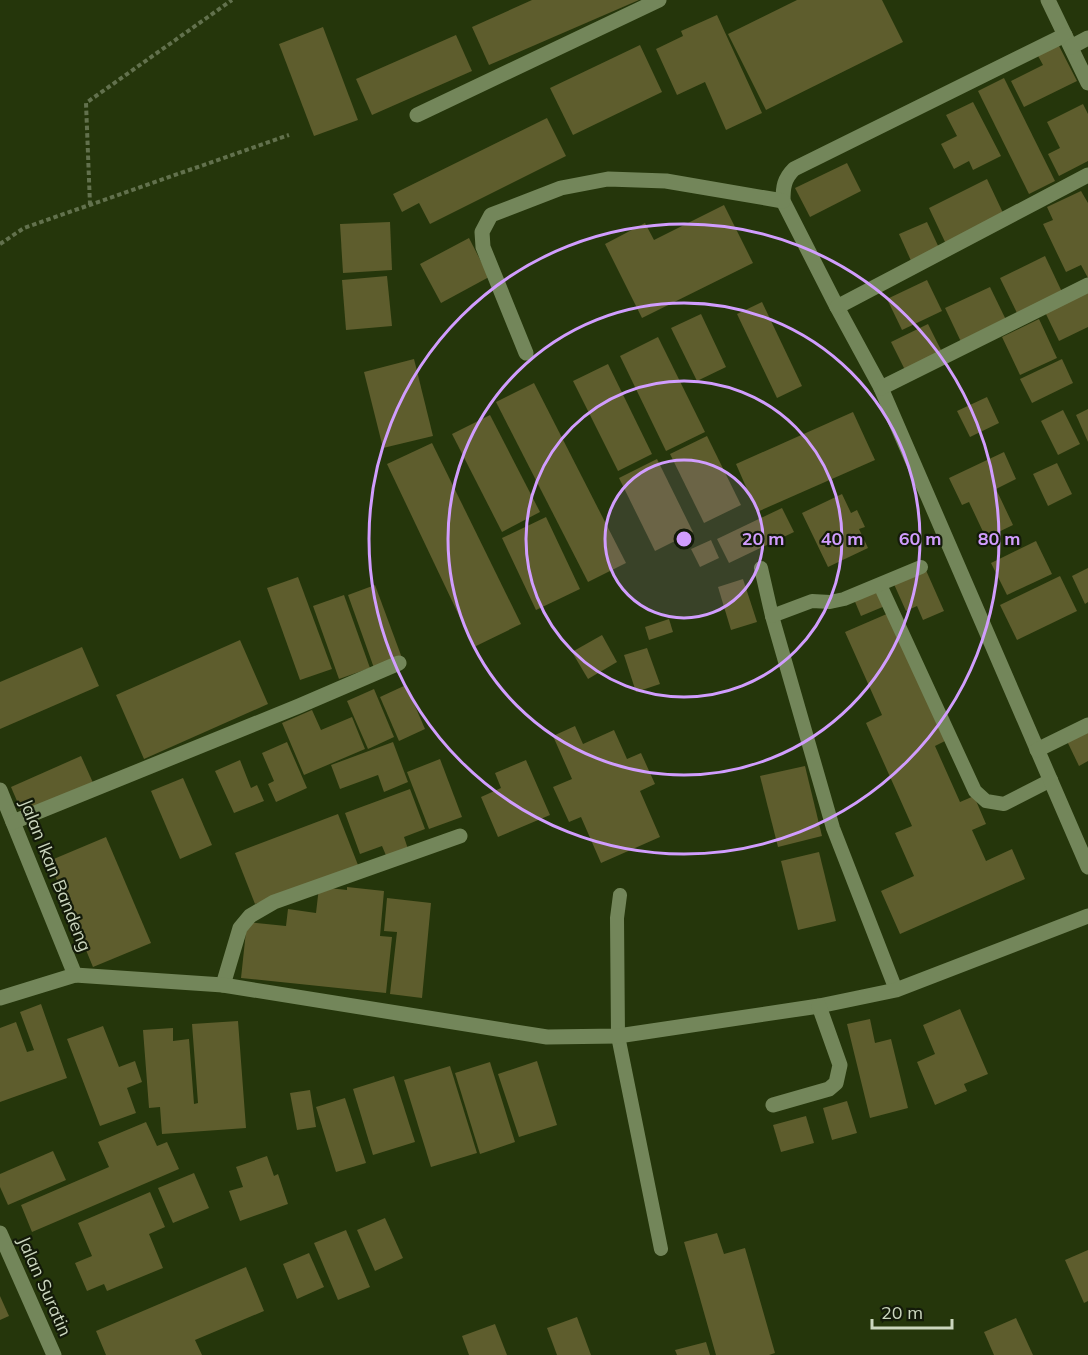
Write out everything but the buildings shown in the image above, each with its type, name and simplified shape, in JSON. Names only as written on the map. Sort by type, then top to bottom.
[{"type":"street","points":[[417,115],[659,0]]},
{"type":"street","points":[[1048,0],[1088,83]]},
{"type":"street","points":[[1088,38],[1068,41],[794,169],[787,176],[783,186],[783,201],[881,388],[1088,867]]},
{"type":"street","points":[[837,307],[1088,175]]},
{"type":"street","points":[[526,353],[483,247],[482,232],[491,215],[561,188],[608,179],[666,181],[783,201]]},
{"type":"street","points":[[881,388],[1088,285]]},
{"type":"street","points":[[13,822],[288,711],[399,663]]},
{"type":"street","points":[[1037,750],[1088,725]]},
{"type":"street","name":"Jalan Ikan Bandeng","points":[[0,790],[75,975]]},
{"type":"street","points":[[223,985],[240,928],[250,916],[274,902],[460,836]]},
{"type":"street","points":[[0,998],[75,975],[223,985],[547,1037],[618,1036],[819,1006],[896,990],[1088,916]]},
{"type":"street","points":[[773,1105],[829,1089],[836,1083],[840,1065],[819,1006]]},
{"type":"street","name":"Jalan Suratin","points":[[0,1233],[54,1355]]},
{"type":"lane","points":[[772,616],[812,601],[830,602],[844,599],[921,567]]},
{"type":"lane","points":[[762,568],[772,616],[833,828],[896,990]]},
{"type":"lane","points":[[880,585],[975,791],[986,801],[1004,804],[1051,780]]},
{"type":"lane","points":[[620,896],[617,918],[618,1036],[661,1248]]},
{"type":"path","points":[[90,205],[87,103],[232,0]]},
{"type":"path","points":[[0,244],[24,228],[289,135]]}]
